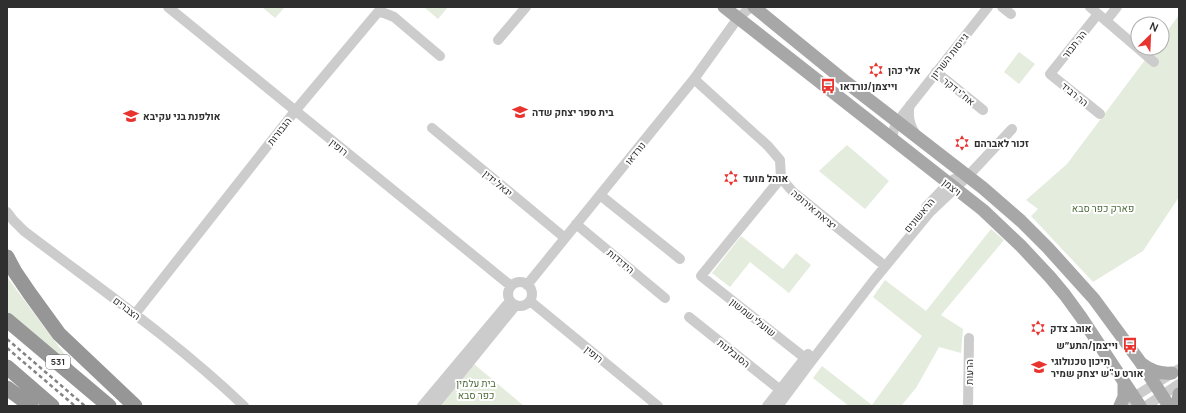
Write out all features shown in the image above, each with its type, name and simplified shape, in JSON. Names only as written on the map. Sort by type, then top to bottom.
[{"type":"highway","points":[[10,263],[41,311],[59,334],[135,406]]},
{"type":"highway","name":"531","points":[[7,320],[109,406]]},
{"type":"highway","points":[[7,367],[52,406]]},
{"type":"highway","points":[[7,388],[31,406]]},
{"type":"main road","name":"ויצמן","points":[[724,7],[739,13],[892,139],[983,210],[1006,231],[1065,295],[1137,402]]},
{"type":"main road","name":"ויצמן","points":[[753,7],[1017,216],[1094,299],[1141,363],[1166,401]]},
{"type":"main road","points":[[1141,363],[1156,371],[1167,373],[1176,371]]},
{"type":"main road","points":[[1120,406],[1124,397],[1124,382]]},
{"type":"main road","points":[[1177,406],[1179,394]]},
{"type":"street","name":"רופין","points":[[168,7],[179,11],[295,111],[511,286]]},
{"type":"street","points":[[498,40],[526,7]]},
{"type":"street","name":"נורדאו","points":[[527,285],[694,79],[739,13],[753,7]]},
{"type":"street","name":"גייסות השריון","points":[[892,139],[897,122],[988,7]]},
{"type":"street","points":[[1002,7],[1011,14]]},
{"type":"street","points":[[1106,21],[1117,7]]},
{"type":"street","points":[[1094,10],[1154,62]]},
{"type":"street","name":"הר תבור","points":[[1050,74],[1094,10]]},
{"type":"street","name":"הגבורות","points":[[136,314],[295,111],[378,12],[394,16],[440,56]]},
{"type":"street","name":"אח\"י דקר","points":[[936,72],[983,110]]},
{"type":"street","name":"הר רביד","points":[[1050,74],[1100,114]]},
{"type":"street","points":[[694,79],[768,146],[780,160],[781,178]]},
{"type":"street","points":[[910,105],[908,112],[909,120],[913,130],[920,140]]},
{"type":"street","name":"יגאל ידין","points":[[432,128],[565,238]]},
{"type":"street","points":[[964,173],[982,162],[1012,129]]},
{"type":"street","name":"הראשונים","points":[[778,406],[874,280],[959,176],[964,173]]},
{"type":"street","name":"יציאת אירופה","points":[[781,178],[793,192],[880,262]]},
{"type":"street","name":"שועלי שמשון","points":[[781,178],[701,276],[805,358]]},
{"type":"street","name":"הראשונים","points":[[767,406],[880,262],[932,200],[951,186]]},
{"type":"street","points":[[600,195],[680,259]]},
{"type":"street","name":"הצברים","points":[[7,212],[24,231],[136,314],[206,371],[244,406]]},
{"type":"street","name":"הידידות","points":[[576,224],[665,298]]},
{"type":"street","points":[[521,282],[527,285],[530,287],[532,294],[530,301],[524,306],[513,303],[508,293],[511,286],[521,282]]},
{"type":"street","name":"רופין","points":[[530,301],[658,406]]},
{"type":"street","points":[[422,406],[513,303]]},
{"type":"street","points":[[434,406],[513,303]]},
{"type":"street","name":"הסובלנות","points":[[689,317],[779,390]]},
{"type":"street","name":"הרעות","points":[[968,406],[969,338]]},
{"type":"street","points":[[1120,406],[1137,402],[1155,384],[1176,371]]},
{"type":"street","points":[[1146,406],[1166,401],[1179,384]]},
{"type":"green space","points":[[262,7],[285,7],[275,18]]},
{"type":"green space","points":[[424,7],[448,7],[438,19]]},
{"type":"green space","name":"פארק כפר סבא","points":[[1179,15],[1179,197],[1143,251],[1093,282],[1031,216],[1038,209],[1026,200],[1067,164],[1148,56],[1170,56],[1170,27]]},
{"type":"green space","points":[[1019,52],[1035,64],[1019,84],[1004,72]]},
{"type":"green space","points":[[847,145],[889,181],[865,209],[819,171]]},
{"type":"green space","points":[[991,229],[1004,240],[941,315],[963,329],[961,353],[939,347],[916,388],[901,406],[849,406],[813,378],[822,366],[872,405],[922,336],[873,297],[885,280],[926,311]]},
{"type":"green space","points":[[741,236],[783,269],[796,253],[811,265],[789,293],[750,262],[730,287],[712,273]]},
{"type":"green space","points":[[7,277],[74,367],[7,311]]},
{"type":"green space","name":"בית עלמין כפר סבא","points":[[474,364],[524,406],[439,406]]},
{"type":"railway","points":[[7,339],[85,406]]},
{"type":"railway","points":[[7,348],[75,406]]},
{"type":"place","name":"אלי כהן","points":[[876,70]]},
{"type":"place","name":"וייצמן/נורדאו","points":[[828,86]]},
{"type":"place","name":"בית ספר יצחק שדה","points":[[520,112]]},
{"type":"place","name":"אולפנת בני עקיבא","points":[[131,116]]},
{"type":"place","name":"זכור לאברהם","points":[[962,143]]},
{"type":"place","name":"אוהל מועד","points":[[731,178]]},
{"type":"place","name":"אוהב צדק","points":[[1038,328]]},
{"type":"place","name":"וייצמן/התע״ש","points":[[1130,345]]},
{"type":"place","name":"תיכון טכנולוגי אורט ע\"ש יצחק שמיר","points":[[1039,367]]}]
